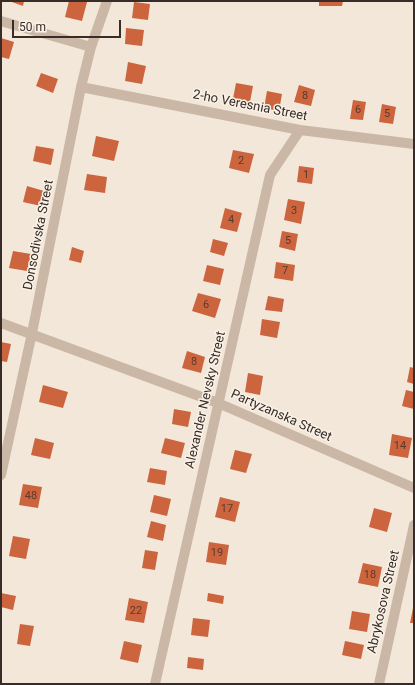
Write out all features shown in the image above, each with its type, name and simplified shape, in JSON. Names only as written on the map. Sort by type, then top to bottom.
[{"type":"street","name":"Donsodivska Street","points":[[1,475],[32,334],[81,87],[91,47],[107,1]]},
{"type":"street","points":[[1,21],[91,47]]},
{"type":"street","name":"2-ho Veresnia Street","points":[[81,87],[300,130],[414,144]]},
{"type":"street","name":"Alexander Nevsky Street","points":[[155,684],[270,175],[300,130]]},
{"type":"street","name":"Partyzanska Street","points":[[1,323],[218,403],[414,488]]},
{"type":"street","name":"Abrykosova Street","points":[[379,684],[414,525]]},
{"type":"building","points":[[9,1],[24,1],[23,6]]},
{"type":"building","points":[[69,1],[87,2],[82,21],[65,17]]},
{"type":"building","points":[[319,1],[343,1],[342,6],[319,6]]},
{"type":"building","points":[[134,2],[150,4],[148,20],[132,18]]},
{"type":"building","points":[[126,28],[144,30],[142,46],[125,44]]},
{"type":"building","points":[[1,38],[14,42],[9,59],[1,57]]},
{"type":"building","points":[[128,62],[146,66],[142,84],[125,81]]},
{"type":"building","points":[[41,73],[58,79],[53,93],[36,86]]},
{"type":"building","points":[[236,83],[253,86],[249,107],[232,104]]},
{"type":"building","points":[[299,85],[315,90],[311,106],[294,102]]},
{"type":"building","points":[[267,91],[282,94],[279,111],[264,108]]},
{"type":"building","points":[[353,100],[366,102],[363,120],[350,119]]},
{"type":"building","points":[[382,104],[396,107],[393,124],[379,122]]},
{"type":"building","points":[[96,136],[119,141],[114,161],[92,156]]},
{"type":"building","points":[[36,146],[54,149],[51,165],[33,161]]},
{"type":"building","points":[[233,150],[254,154],[249,173],[229,168]]},
{"type":"building","points":[[299,166],[314,168],[312,184],[297,182]]},
{"type":"building","points":[[87,174],[107,177],[105,193],[84,190]]},
{"type":"building","points":[[27,186],[44,191],[41,206],[23,202]]},
{"type":"building","points":[[288,199],[305,202],[301,224],[284,220]]},
{"type":"building","points":[[225,208],[242,213],[237,232],[220,228]]},
{"type":"building","points":[[282,231],[298,234],[295,251],[279,247]]},
{"type":"building","points":[[213,239],[228,243],[224,256],[210,252]]},
{"type":"building","points":[[72,247],[84,251],[81,263],[69,260]]},
{"type":"building","points":[[13,251],[31,254],[27,271],[9,268]]},
{"type":"building","points":[[276,262],[295,265],[293,281],[274,278]]},
{"type":"building","points":[[207,265],[224,269],[220,285],[203,281]]},
{"type":"building","points":[[198,293],[221,299],[215,318],[192,311]]},
{"type":"building","points":[[268,296],[284,299],[282,312],[265,310]]},
{"type":"building","points":[[262,319],[280,322],[277,338],[260,335]]},
{"type":"building","points":[[1,342],[11,344],[7,362],[1,361]]},
{"type":"building","points":[[187,351],[205,357],[201,373],[182,368]]},
{"type":"building","points":[[410,367],[414,368],[414,384],[407,382]]},
{"type":"building","points":[[248,373],[263,376],[260,395],[245,392]]},
{"type":"building","points":[[43,385],[68,392],[63,408],[39,402]]},
{"type":"building","points":[[406,390],[414,392],[414,409],[402,406]]},
{"type":"building","points":[[174,409],[191,412],[188,427],[172,424]]},
{"type":"building","points":[[392,434],[412,438],[408,458],[389,455]]},
{"type":"building","points":[[35,438],[54,443],[50,459],[31,455]]},
{"type":"building","points":[[165,438],[185,443],[181,458],[161,453]]},
{"type":"building","points":[[235,450],[252,454],[246,473],[230,469]]},
{"type":"building","points":[[150,468],[167,471],[165,485],[147,482]]},
{"type":"building","points":[[23,484],[42,487],[38,508],[19,505]]},
{"type":"building","points":[[154,495],[171,499],[167,516],[150,512]]},
{"type":"building","points":[[220,497],[240,502],[235,522],[215,517]]},
{"type":"building","points":[[374,508],[392,513],[387,532],[369,527]]},
{"type":"building","points":[[151,521],[166,525],[163,541],[147,537]]},
{"type":"building","points":[[13,536],[30,539],[26,559],[9,556]]},
{"type":"building","points":[[209,542],[229,545],[226,565],[206,562]]},
{"type":"building","points":[[145,550],[158,552],[155,570],[142,568]]},
{"type":"building","points":[[363,563],[382,567],[378,587],[358,583]]},
{"type":"building","points":[[1,593],[16,596],[13,610],[1,607]]},
{"type":"building","points":[[208,593],[224,596],[223,604],[207,601]]},
{"type":"building","points":[[129,598],[148,602],[144,623],[125,620]]},
{"type":"building","points":[[413,608],[414,623],[410,623]]},
{"type":"building","points":[[352,611],[370,614],[367,632],[349,629]]},
{"type":"building","points":[[193,618],[210,620],[208,637],[191,635]]},
{"type":"building","points":[[20,624],[34,626],[30,646],[17,644]]},
{"type":"building","points":[[124,641],[142,645],[138,663],[120,659]]},
{"type":"building","points":[[345,641],[364,645],[361,659],[342,655]]},
{"type":"building","points":[[188,657],[204,659],[203,670],[187,668]]}]
